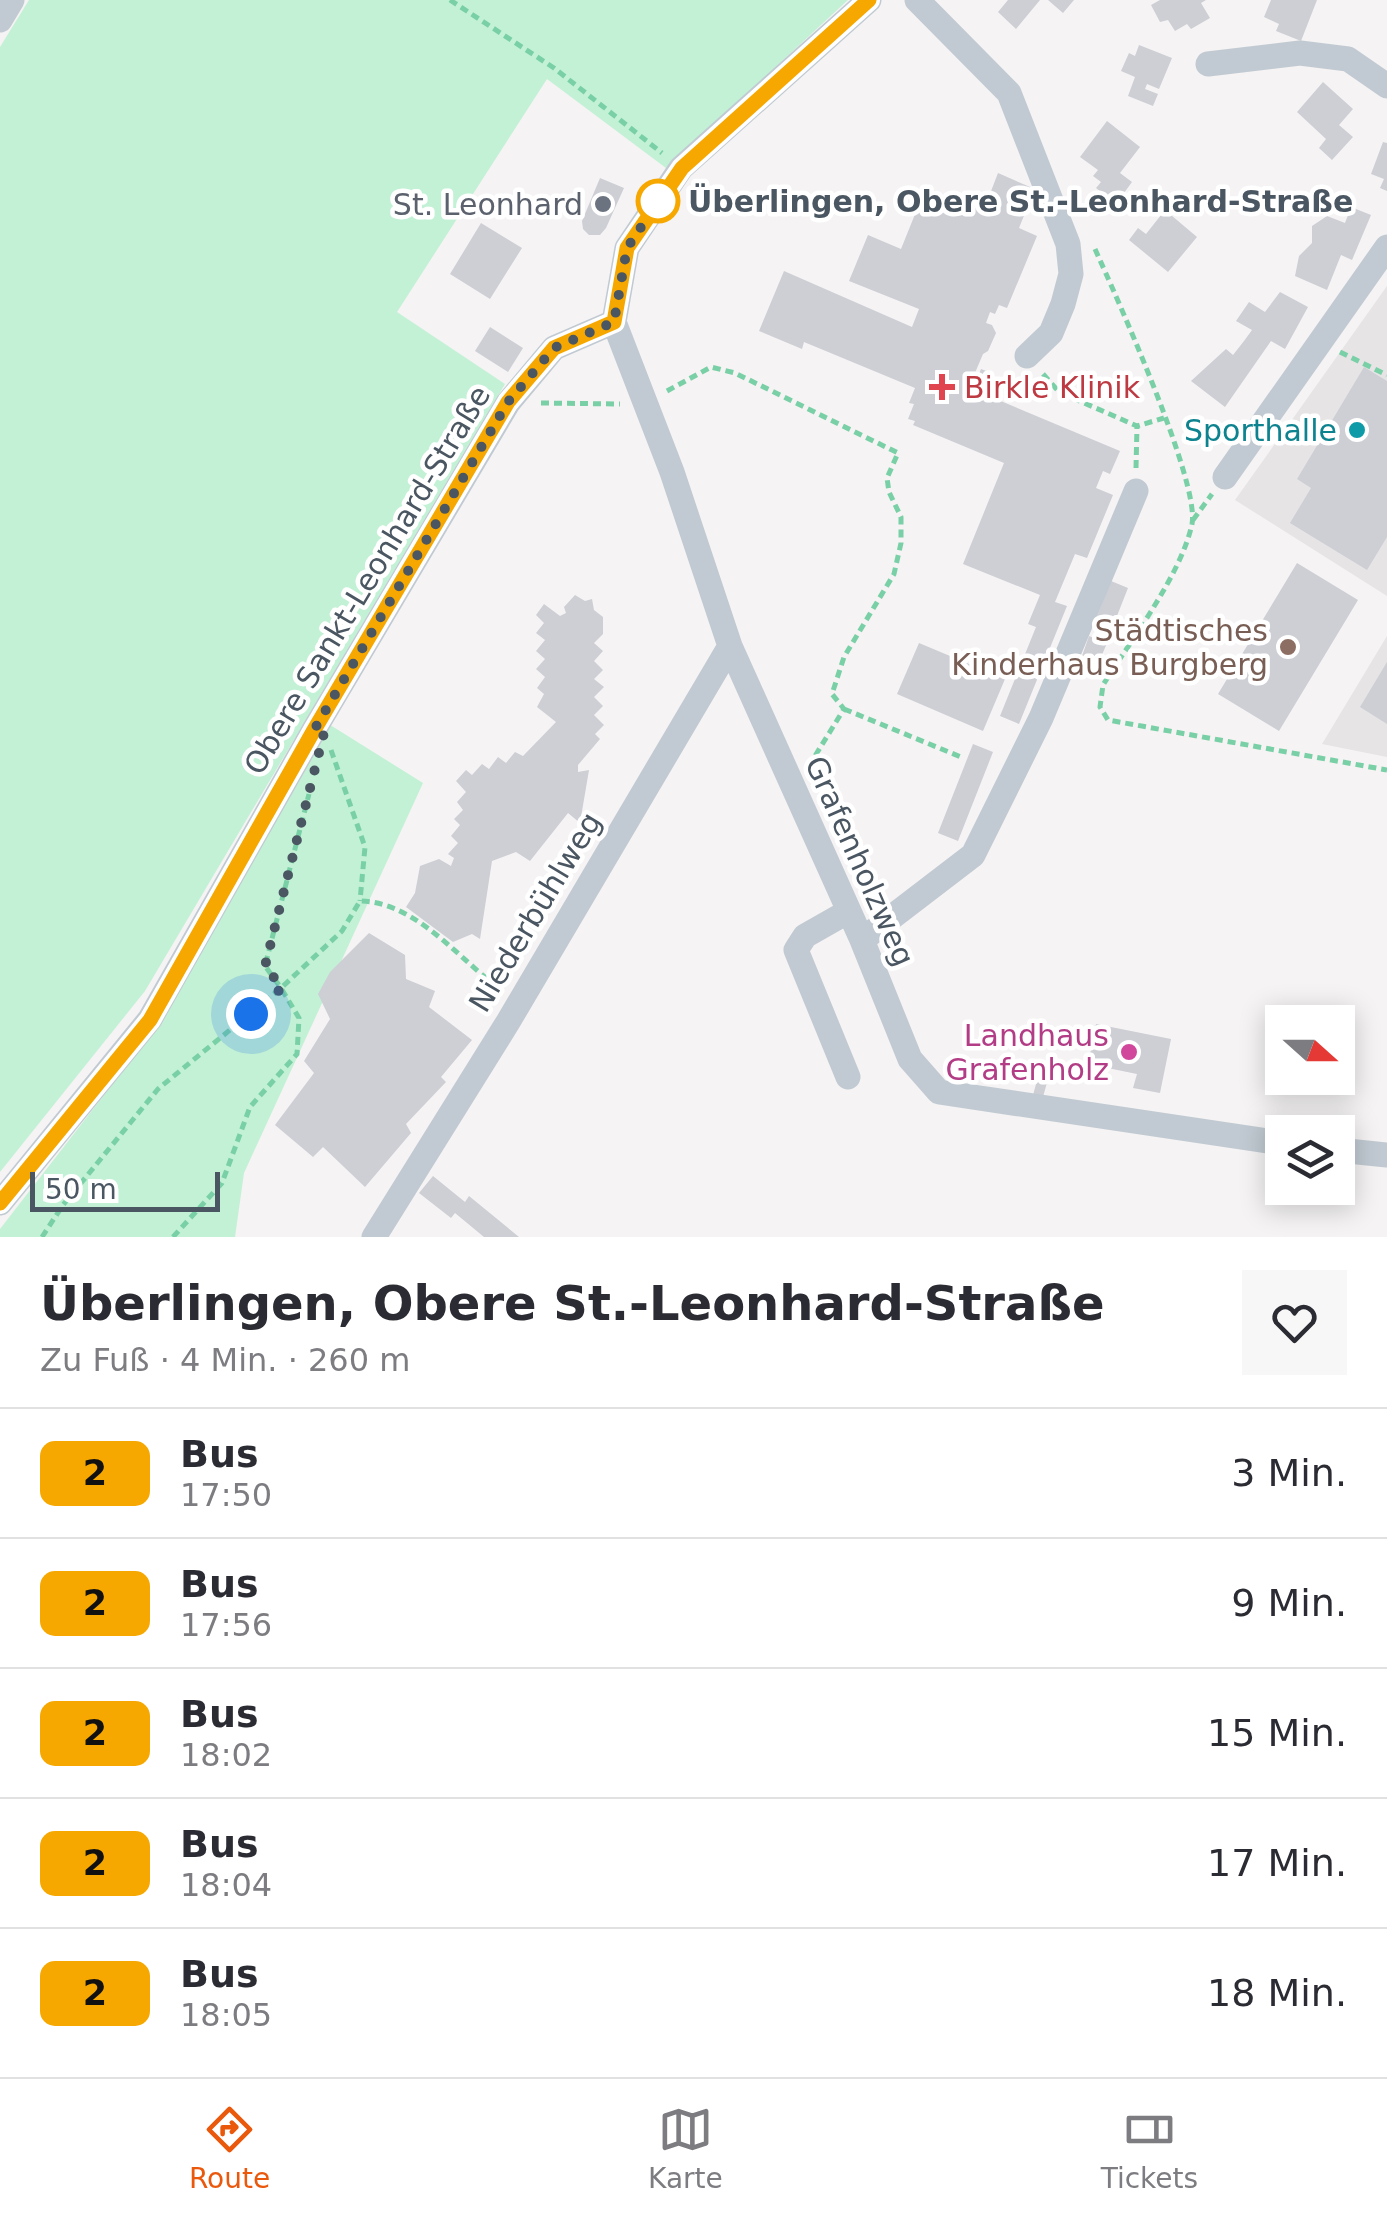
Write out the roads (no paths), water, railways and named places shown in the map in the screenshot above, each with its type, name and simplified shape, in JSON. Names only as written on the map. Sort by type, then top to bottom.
[{"type":"street","points":[[0,20],[12,0]]},
{"type":"street","points":[[614,322],[627,248],[682,168],[869,0]]},
{"type":"street","points":[[917,0],[1009,93],[1068,244],[1072,274],[1050,333],[1027,356]]},
{"type":"street","points":[[1208,64],[1300,54],[1348,59],[1387,86]]},
{"type":"street","points":[[1225,477],[1387,247]]},
{"type":"street","name":"Obere Sankt-Leonhard-Straße","points":[[0,1202],[150,1020],[314,730],[508,402],[554,348],[614,322]]},
{"type":"street","name":"Grafenholzweg","points":[[614,322],[672,472],[730,646],[862,940],[910,1059],[939,1092],[1265,1140]]},
{"type":"street","points":[[862,940],[973,855],[1041,718],[1136,491]]},
{"type":"street","name":"Niederbühlweg","points":[[374,1237],[508,1022],[730,646]]},
{"type":"street","points":[[848,1077],[796,950],[805,936],[849,911]]},
{"type":"street","points":[[1355,1152],[1387,1155]]},
{"type":"place","name":"Überlingen, Obere St.-Leonhard-Straße","points":[[658,201]]},
{"type":"place","name":"St. Leonhard","points":[[603,204]]},
{"type":"place","name":"Birkle Klinik","points":[[942,387]]},
{"type":"place","name":"Sporthalle","points":[[1357,430]]},
{"type":"place","name":"Städtisches Kinderhaus Burgberg","points":[[1288,647]]},
{"type":"place","name":"Landhaus Grafenholz","points":[[1129,1052]]}]
